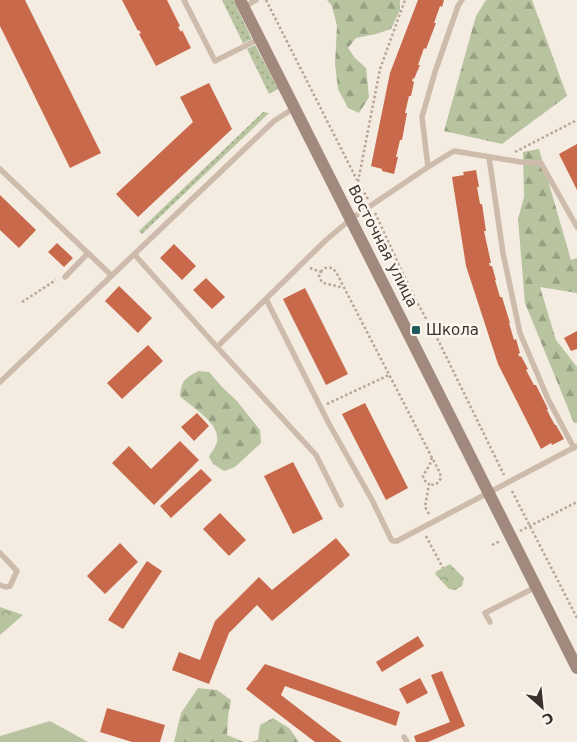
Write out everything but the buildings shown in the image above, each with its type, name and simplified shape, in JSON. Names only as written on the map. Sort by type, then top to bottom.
[{"type":"main road","name":"Восточная улица","points":[[242,3],[577,668]]},
{"type":"lane","points":[[184,0],[215,61],[260,39]]},
{"type":"lane","points":[[242,3],[256,0]]},
{"type":"lane","points":[[428,167],[422,117],[435,72],[458,6],[462,0]]},
{"type":"lane","points":[[0,382],[274,121],[295,108]]},
{"type":"lane","points":[[218,346],[326,240],[351,219],[454,151],[521,162],[541,163],[577,227]]},
{"type":"lane","points":[[266,299],[320,407],[393,541],[397,541],[575,447],[548,399],[520,333],[503,253],[489,157]]},
{"type":"lane","points":[[0,169],[111,275]]},
{"type":"lane","points":[[64,277],[88,253]]},
{"type":"lane","points":[[134,254],[316,455],[341,505]]},
{"type":"lane","points":[[0,553],[17,571],[10,586],[0,586]]},
{"type":"lane","points":[[490,622],[486,613],[536,587]]},
{"type":"path","points":[[266,0],[577,618]]},
{"type":"path","points":[[358,182],[380,69],[405,0]]},
{"type":"path","points":[[513,153],[577,120]]},
{"type":"path","points":[[301,265],[320,272]]},
{"type":"path","points":[[320,272],[327,267],[332,268],[336,272],[344,289],[389,374],[432,457],[440,473],[441,478],[438,483],[433,485],[424,480],[423,476],[432,457]]},
{"type":"path","points":[[320,272],[320,279],[323,283],[344,289]]},
{"type":"path","points":[[22,302],[64,277]]},
{"type":"path","points":[[320,407],[389,374]]},
{"type":"path","points":[[429,484],[426,507],[433,522]]},
{"type":"path","points":[[492,545],[577,502]]},
{"type":"path","points":[[422,528],[443,568]]},
{"type":"green space","points":[[222,0],[233,0],[252,39],[243,43]]},
{"type":"green space","points":[[327,0],[400,0],[400,10],[391,29],[356,38],[348,48],[366,68],[369,97],[359,113],[348,108],[338,89],[335,64],[337,26],[332,6]]},
{"type":"green space","points":[[486,0],[532,0],[567,96],[502,144],[444,131],[476,16]]},
{"type":"green space","points":[[255,45],[278,89],[269,94],[247,49]]},
{"type":"green space","points":[[263,112],[269,113],[142,234],[139,231]]},
{"type":"green space","points":[[539,149],[571,260],[577,258],[577,293],[540,287],[556,340],[577,367],[577,423],[574,423],[525,303],[518,219],[524,197],[523,152]]},
{"type":"green space","points":[[199,371],[209,372],[237,401],[260,430],[261,443],[235,467],[224,471],[213,464],[209,457],[217,442],[215,428],[205,416],[180,396],[185,381]]},
{"type":"green space","points":[[450,564],[464,578],[462,586],[455,590],[449,589],[435,574]]},
{"type":"green space","points":[[0,607],[23,615],[0,635]]},
{"type":"green space","points":[[198,688],[217,690],[231,700],[227,735],[244,742],[174,742],[181,713]]},
{"type":"green space","points":[[273,718],[289,728],[299,742],[251,742],[258,740],[260,725]]},
{"type":"green space","points":[[50,721],[88,742],[0,742],[0,736]]},
{"type":"place","name":"Школа","points":[[416,330]]}]
